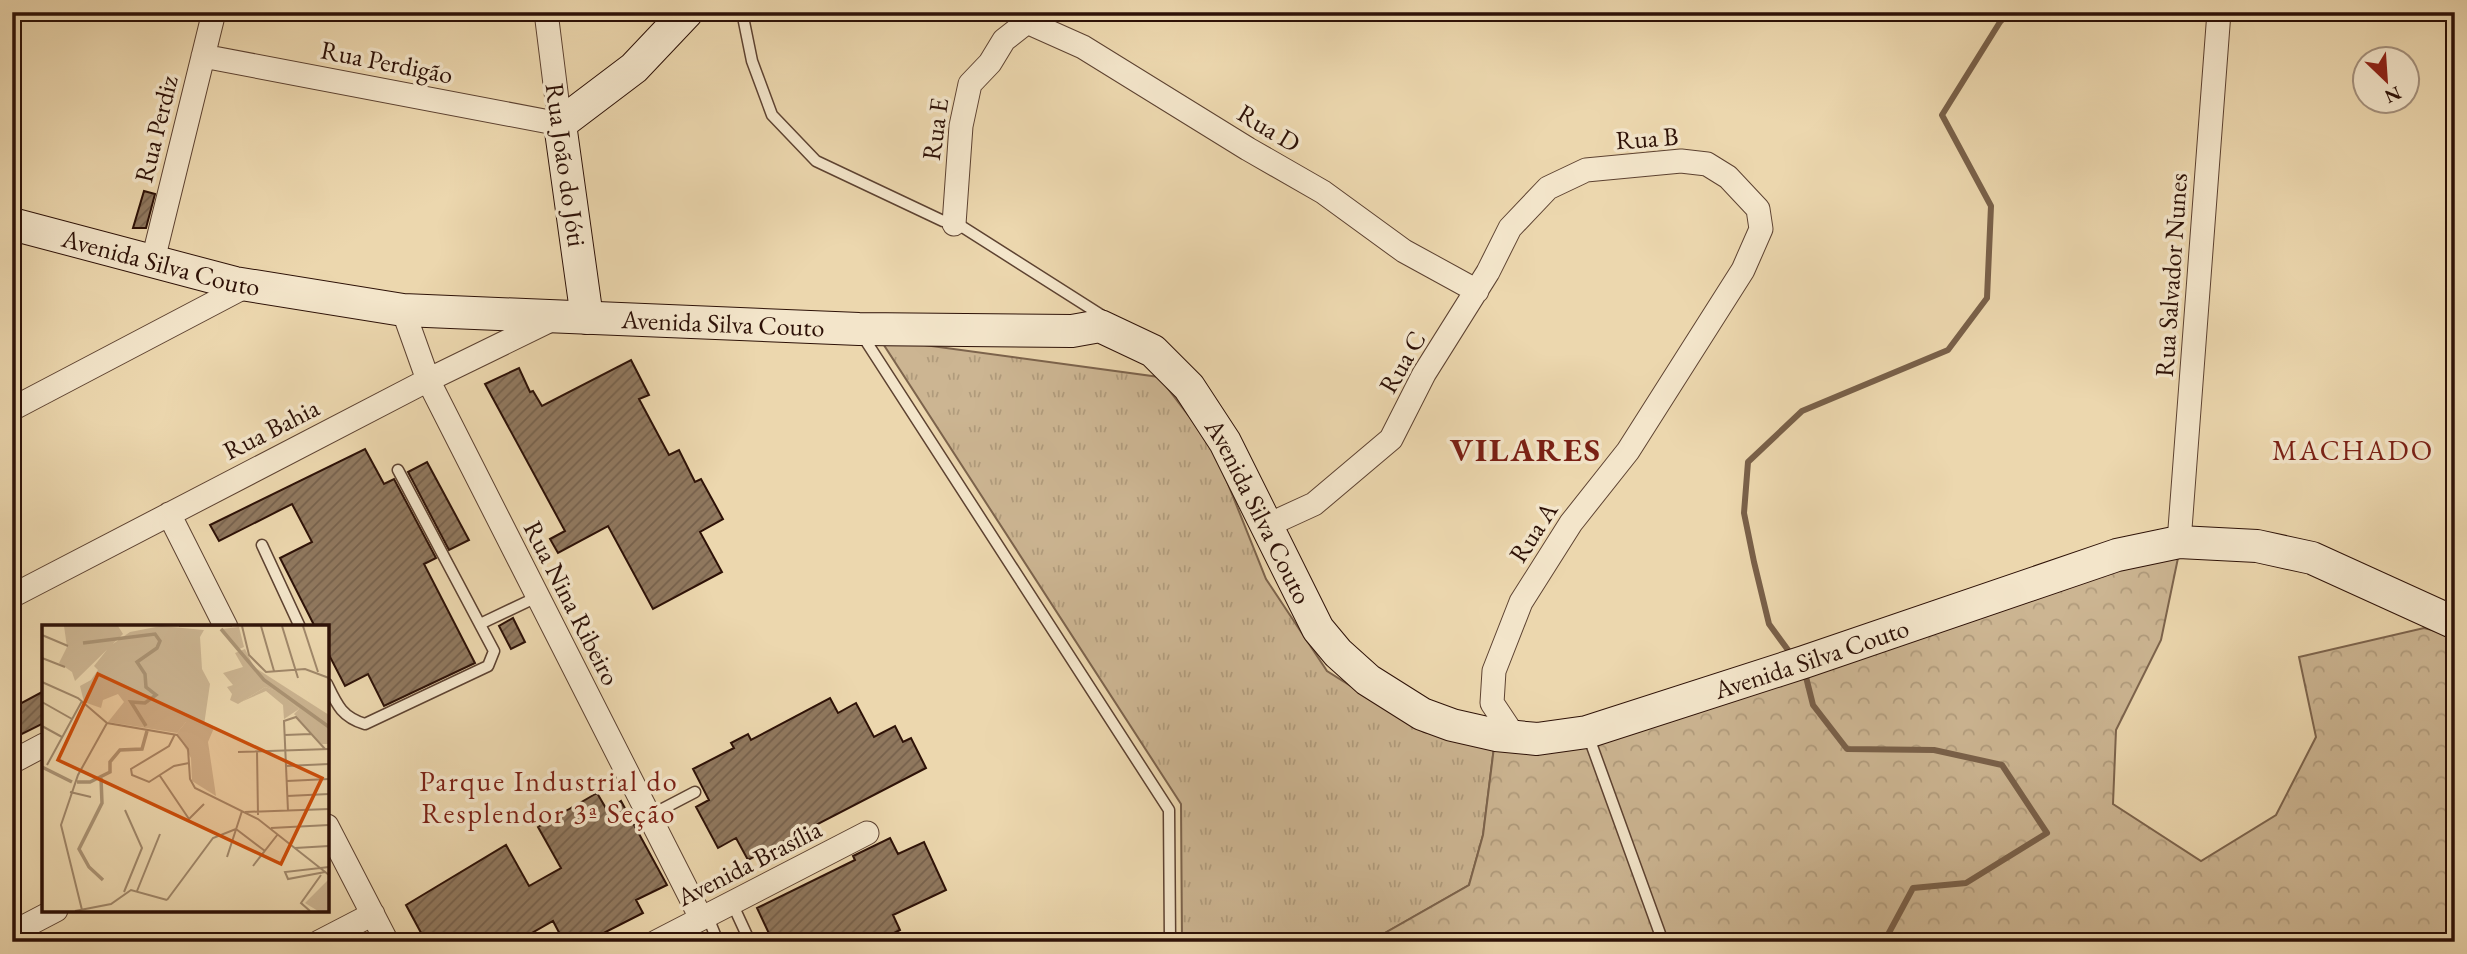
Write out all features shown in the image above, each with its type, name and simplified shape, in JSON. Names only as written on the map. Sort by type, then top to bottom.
[{"type":"main road","points":[[560,124],[634,68],[687,12]]},
{"type":"main road","name":"Rua João do Jóti","points":[[560,124],[573,317]]},
{"type":"main road","name":"Avenida Silva Couto","points":[[12,224],[248,285],[403,310],[859,329],[1072,331],[1100,326],[1153,351],[1189,387],[1225,442],[1318,629],[1338,653],[1368,680],[1422,714],[1452,725],[1496,735],[1537,739],[1587,732],[1817,658],[2117,555],[2179,542],[2257,546],[2312,558],[2455,623]]},
{"type":"street","name":"Rua Perdiz","points":[[153,260],[214,12]]},
{"type":"street","name":"Rua João do Jóti","points":[[546,12],[560,124]]},
{"type":"street","name":"Rua Salvador Nunes","points":[[2179,542],[2219,12]]},
{"type":"street","name":"Rua E","points":[[954,225],[961,126],[970,85],[990,63],[1004,40],[1027,22]]},
{"type":"street","name":"Rua D","points":[[1027,22],[1083,47],[1323,192],[1404,251],[1476,291]]},
{"type":"street","name":"Rua Perdigão","points":[[203,56],[560,124]]},
{"type":"street","name":"Rua B","points":[[1548,188],[1586,170],[1681,161],[1707,164],[1727,177],[1758,209],[1761,229]]},
{"type":"street","name":"Rua C","points":[[1266,526],[1314,504],[1391,439],[1424,374],[1476,291],[1510,228],[1548,188]]},
{"type":"street","name":"Rua A","points":[[1514,736],[1492,703],[1494,671],[1521,602],[1571,523],[1628,451],[1742,270],[1761,229]]},
{"type":"street","points":[[12,409],[248,285]]},
{"type":"street","name":"Rua Nina Ribeiro","points":[[403,310],[428,380],[649,816],[704,917]]},
{"type":"street","name":"Rua Bahia","points":[[12,596],[428,380],[573,317]]},
{"type":"street","points":[[169,514],[225,625]]},
{"type":"street","points":[[12,762],[42,746]]},
{"type":"street","points":[[329,830],[387,942]]},
{"type":"street","name":"Avenida Brasília","points":[[656,942],[867,833]]},
{"type":"street","points":[[12,933],[51,912]]},
{"type":"street","points":[[319,942],[373,914]]},
{"type":"lane","points":[[741,12],[752,61],[772,115],[816,161],[961,226],[1101,315],[1100,326]]},
{"type":"lane","points":[[859,329],[1169,810],[1170,942]]},
{"type":"lane","points":[[329,688],[335,702],[349,719],[365,724],[488,666],[494,651],[398,470]]},
{"type":"lane","points":[[261,545],[299,625]]},
{"type":"lane","points":[[480,624],[537,597]]},
{"type":"lane","points":[[1587,732],[1663,942]]},
{"type":"lane","points":[[649,816],[695,792]]},
{"type":"lane","points":[[732,902],[750,942]]},
{"type":"lane","points":[[704,917],[718,942]]},
{"type":"green space","points":[[880,339],[1159,377],[1214,449],[1266,579],[1327,671],[1424,732],[1494,747],[1483,835],[1469,885],[1383,934],[1288,934],[1238,942],[1182,942],[1181,804]]},
{"type":"green space","points":[[2178,558],[2161,640],[2116,730],[2113,804],[2201,861],[2276,815],[2316,737],[2299,657],[2424,628],[2455,636],[2455,942],[1296,942],[1288,934],[1383,934],[1469,885],[1483,835],[1494,747],[2119,564]]},
{"type":"building","points":[[144,191],[155,194],[146,228],[133,228]]},
{"type":"building","points":[[631,360],[649,395],[639,399],[669,455],[679,450],[695,482],[701,479],[723,519],[700,532],[722,572],[653,609],[608,526],[558,553],[550,539],[565,531],[485,384],[519,368],[530,392],[533,391],[542,406]]},
{"type":"building","points":[[365,449],[384,484],[394,479],[436,558],[424,564],[475,663],[384,706],[368,674],[345,686],[329,655],[329,625],[314,625],[280,558],[312,542],[292,504],[219,541],[210,525]]},
{"type":"building","points":[[427,462],[469,540],[449,550],[408,472]]},
{"type":"building","points":[[513,618],[525,642],[511,649],[499,626]]},
{"type":"building","points":[[42,692],[42,724],[12,739],[12,708]]},
{"type":"building","points":[[830,698],[838,713],[856,703],[874,737],[895,726],[903,742],[911,738],[926,768],[748,860],[736,838],[718,848],[696,807],[709,800],[693,769],[734,748],[731,743],[748,734],[751,740]]},
{"type":"building","points":[[597,793],[607,810],[621,801],[667,885],[636,900],[643,913],[586,942],[564,942],[553,921],[516,942],[426,942],[406,905],[506,845],[529,886],[561,868],[538,827]]},
{"type":"building","points":[[890,838],[898,854],[924,842],[946,890],[893,915],[900,930],[877,942],[773,942],[757,908],[855,860],[853,856]]},
{"type":"waterway","points":[[1788,650],[1769,624],[1754,562],[1744,513],[1748,462],[1802,411],[1948,350],[1987,298],[1991,206],[1942,115],[2009,12]]},
{"type":"waterway","points":[[1805,673],[1813,705],[1847,749],[1934,750],[2002,765],[2047,833],[1966,883],[1913,888],[1884,942]]},
{"type":"district","name":"VILARES","points":[[1526,449]]},
{"type":"district","name":"MACHADO","points":[[2353,450]]},
{"type":"district","name":"Parque Industrial do Resplendor 3ª Seção","points":[[549,797]]}]
